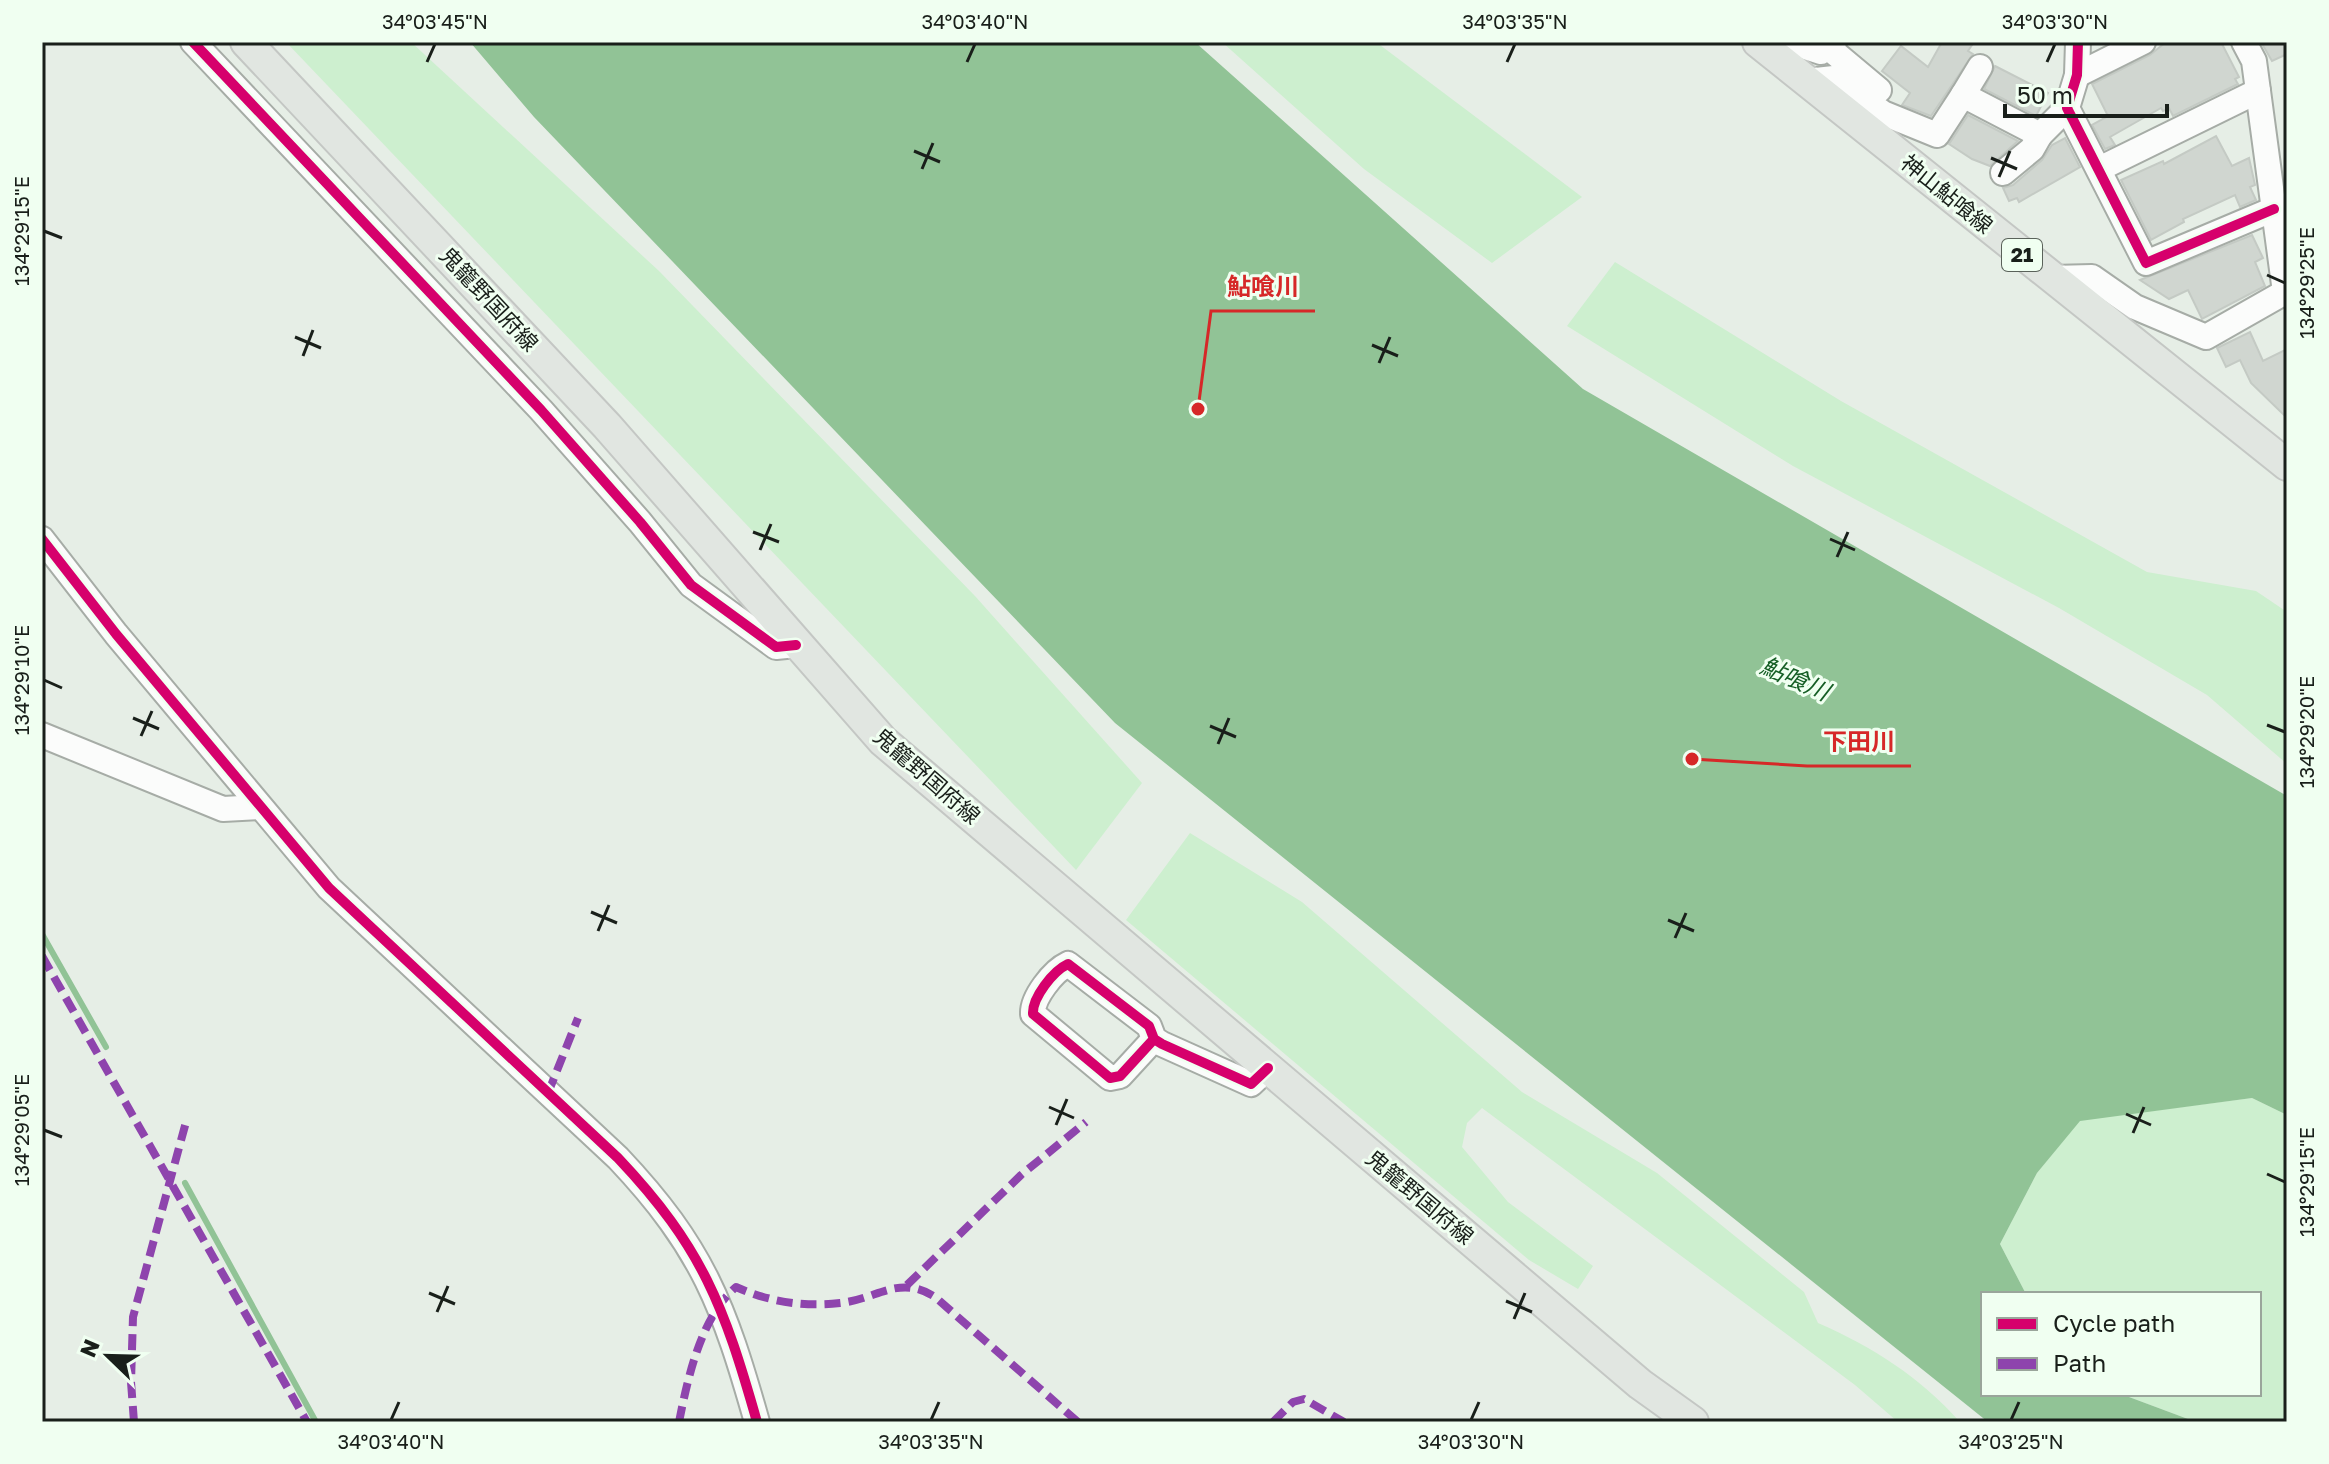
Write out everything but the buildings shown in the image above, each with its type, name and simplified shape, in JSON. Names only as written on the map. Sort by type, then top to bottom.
[{"type":"main road","name":"鬼籠野国府線","points":[[246,42],[597,416],[883,741],[1640,1384],[1693,1422]]},
{"type":"main road","name":"神山鮎喰線","points":[[1758,42],[2287,465]]},
{"type":"street","points":[[193,42],[541,410],[691,585],[776,647],[796,645]]},
{"type":"street","points":[[1791,42],[1821,52],[1832,45],[1879,90]]},
{"type":"street","points":[[2003,173],[2032,149],[2040,135],[2067,108],[2077,75],[2078,42]]},
{"type":"street","points":[[2077,75],[2143,42]]},
{"type":"street","points":[[2052,278],[2092,277],[2135,307],[2206,337],[2286,291],[2254,61],[2244,42]]},
{"type":"street","points":[[1807,81],[1834,78],[1883,113],[1937,135],[1980,67]]},
{"type":"street","points":[[2099,169],[2258,91]]},
{"type":"street","points":[[1963,95],[2040,135]]},
{"type":"street","points":[[2067,108],[2146,263],[2274,209]]},
{"type":"street","points":[[42,539],[116,634],[329,888],[618,1158],[660,1203],[713,1286],[731,1331],[757,1422]]},
{"type":"street","points":[[42,735],[223,809],[259,807]]},
{"type":"street","points":[[1154,1039],[1120,1076],[1110,1078],[1033,1014],[1032,1005],[1059,968],[1068,964],[1149,1026],[1154,1039],[1251,1084],[1268,1068]]},
{"type":"shaded area","points":[[286,42],[411,42],[659,271],[975,596],[1142,783],[1076,870]]},
{"type":"shaded area","points":[[1222,42],[1376,42],[1582,197],[1492,263],[1364,169]]},
{"type":"shaded area","points":[[1615,262],[1841,401],[2147,572],[2256,591],[2287,612],[2287,764],[2207,695],[2059,608],[1793,466],[1567,326]]},
{"type":"shaded area","points":[[1190,833],[1302,902],[1522,1092],[1657,1173],[1804,1292],[1818,1323],[1858,1342],[1895,1365],[1929,1391],[1960,1422],[1898,1422],[1855,1385],[1482,1108],[1467,1123],[1462,1147],[1508,1202],[1593,1266],[1578,1289],[1529,1260],[1126,920]]},
{"type":"shaded area","points":[[2252,1098],[2287,1115],[2287,1421],[2196,1422],[2126,1396],[2261,1396],[2261,1292],[2025,1292],[2000,1244],[2037,1173],[2080,1120]]},
{"type":"water","points":[[470,42],[1195,42],[1583,389],[2287,796],[2287,1115],[2252,1098],[2080,1121],[2037,1173],[2000,1244],[2025,1292],[1981,1292],[1981,1396],[2126,1396],[2196,1422],[1988,1422],[1115,723],[534,117]]},
{"type":"waterway","points":[[42,934],[106,1047]]},
{"type":"waterway","points":[[185,1183],[316,1422]]},
{"type":"marked path","points":[[42,956],[307,1422]]},
{"type":"marked path","points":[[548,1093],[578,1018]]},
{"type":"marked path","points":[[134,1422],[131,1382],[133,1317],[186,1122]]},
{"type":"marked path","points":[[907,1285],[1021,1175],[1086,1122]]},
{"type":"marked path","points":[[679,1422],[692,1367],[705,1331],[714,1314],[736,1287],[774,1300],[813,1304],[854,1301],[899,1288],[922,1290],[935,1297],[1078,1422]]},
{"type":"marked path","points":[[1273,1422],[1293,1402],[1304,1399],[1344,1422]]},
{"type":"cycle path","points":[[193,42],[541,410],[691,585],[776,647],[796,645]]},
{"type":"cycle path","points":[[2078,42],[2077,75],[2067,108],[2146,263],[2274,209]]},
{"type":"cycle path","points":[[42,539],[116,634],[329,888],[618,1158],[647,1190],[691,1250],[707,1280],[733,1344],[757,1422]]},
{"type":"cycle path","points":[[1154,1039],[1120,1076],[1110,1078],[1033,1014],[1036,1000],[1044,986],[1068,964],[1149,1026],[1154,1039],[1162,1044],[1251,1084],[1268,1068]]},
{"type":"place","name":"鮎喰川","points":[[1198,409]]},
{"type":"place","name":"下田川","points":[[1692,759]]}]
